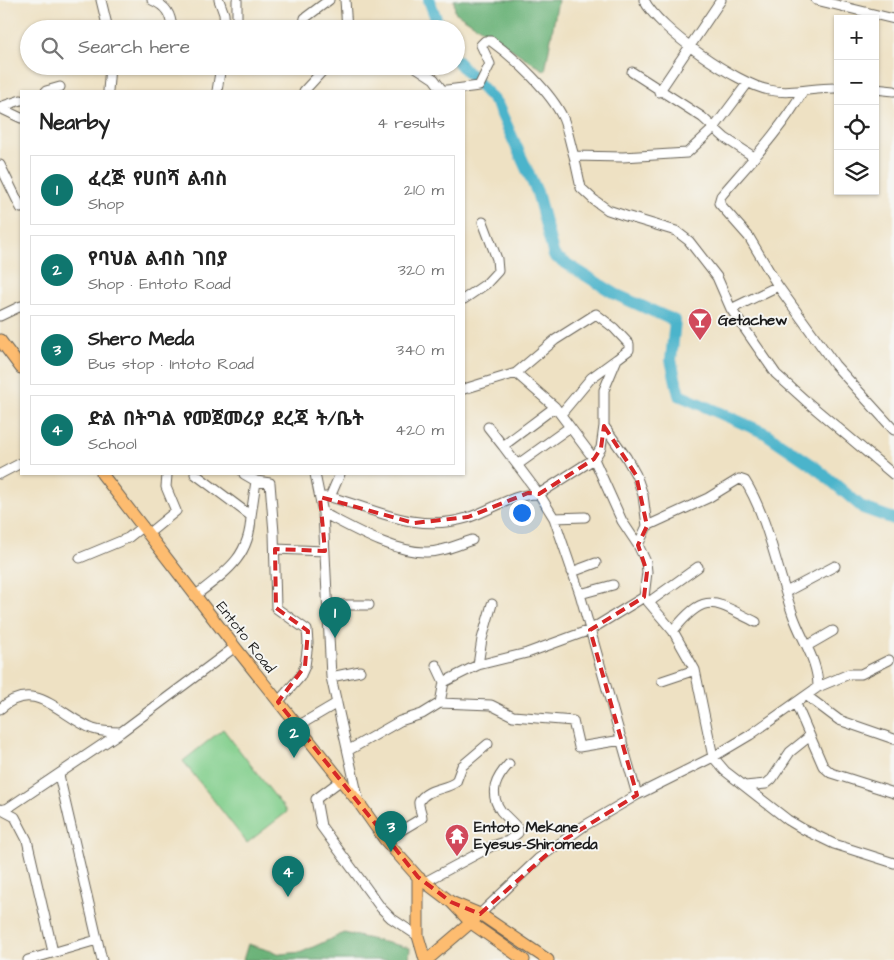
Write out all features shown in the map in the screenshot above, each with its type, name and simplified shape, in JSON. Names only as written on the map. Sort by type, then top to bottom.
[{"type":"main road","points":[[0,340],[20,367]]},
{"type":"main road","name":"Entoto Road","points":[[103,475],[235,647],[359,803],[385,840],[420,880],[451,902]]},
{"type":"main road","points":[[420,880],[418,936],[426,960],[480,914]]},
{"type":"main road","points":[[451,902],[480,914],[548,960]]},
{"type":"main road","points":[[451,902],[471,923],[524,960]]},
{"type":"street","points":[[101,0],[106,20]]},
{"type":"street","points":[[152,0],[166,9],[171,20]]},
{"type":"street","points":[[219,0],[224,20]]},
{"type":"street","points":[[237,0],[237,20]]},
{"type":"street","points":[[305,20],[329,0]]},
{"type":"street","points":[[346,0],[347,20]]},
{"type":"street","points":[[644,0],[658,17],[691,47],[747,84],[771,91],[803,91],[816,88],[834,88]]},
{"type":"street","points":[[659,92],[721,0]]},
{"type":"street","points":[[816,0],[894,19]]},
{"type":"street","points":[[449,90],[479,86],[490,64],[480,48],[488,40],[528,75],[554,103],[563,119],[581,188],[608,210],[676,231],[689,241],[717,277],[731,309],[754,344],[785,383],[894,475]]},
{"type":"street","points":[[632,72],[659,92],[702,117],[725,138],[754,158]]},
{"type":"street","points":[[108,90],[109,75]]},
{"type":"street","points":[[216,90],[219,75]]},
{"type":"street","points":[[305,90],[319,75]]},
{"type":"street","points":[[428,75],[434,79],[440,90]]},
{"type":"street","points":[[574,156],[681,154],[694,149],[714,128],[747,84]]},
{"type":"street","points":[[49,90],[60,86]]},
{"type":"street","points":[[879,89],[894,91]]},
{"type":"street","points":[[803,91],[791,112],[721,196],[719,203],[749,237],[778,286],[835,365],[894,430]]},
{"type":"street","points":[[0,108],[20,100]]},
{"type":"street","points":[[0,108],[20,106]]},
{"type":"street","points":[[0,108],[20,118]]},
{"type":"street","points":[[0,165],[20,206]]},
{"type":"street","points":[[465,298],[486,284],[498,271],[497,260],[483,222]]},
{"type":"street","points":[[731,309],[778,286]]},
{"type":"street","points":[[0,316],[20,306]]},
{"type":"street","points":[[465,389],[516,373],[555,340],[596,314],[614,328],[628,344],[628,350],[591,378],[558,410],[503,446]]},
{"type":"street","points":[[315,475],[325,497],[414,523],[468,518],[528,493],[540,494],[594,459],[601,448],[604,426],[602,398],[617,359]]},
{"type":"street","points":[[516,373],[558,410],[594,459],[622,521],[638,545],[646,562],[646,599],[673,631],[694,670],[713,757],[725,771],[803,829],[834,844],[894,863]]},
{"type":"street","points":[[604,426],[626,457],[636,475],[643,496],[647,526],[638,545]]},
{"type":"street","points":[[488,427],[540,494],[554,518],[580,594],[637,795]]},
{"type":"street","points":[[517,465],[570,427]]},
{"type":"street","points":[[0,474],[20,464]]},
{"type":"street","points":[[80,558],[146,530],[176,510],[166,487],[167,475]]},
{"type":"street","points":[[196,475],[251,516]]},
{"type":"street","points":[[246,475],[256,481],[270,483],[275,549],[276,608],[304,627],[308,633],[305,666],[300,677],[278,702]]},
{"type":"street","points":[[339,475],[325,497],[323,513],[331,676],[349,750],[359,803]]},
{"type":"street","points":[[647,526],[708,498],[739,479],[745,481],[762,522],[798,629],[818,671],[818,687]]},
{"type":"street","points":[[196,595],[222,575],[241,555],[251,528],[256,481]]},
{"type":"street","points":[[323,513],[382,541],[410,551],[444,550],[472,540]]},
{"type":"street","points":[[554,518],[585,516]]},
{"type":"street","points":[[275,549],[325,551]]},
{"type":"street","points":[[572,572],[596,563]]},
{"type":"street","points":[[786,592],[835,566]]},
{"type":"street","points":[[444,682],[478,665],[527,653],[590,630],[698,567]]},
{"type":"street","points":[[580,594],[613,585]]},
{"type":"street","points":[[673,631],[689,611],[703,604],[714,603],[756,622]]},
{"type":"street","points":[[478,665],[482,639],[492,604]]},
{"type":"street","points":[[328,605],[369,605]]},
{"type":"street","points":[[807,646],[834,631]]},
{"type":"street","points":[[0,809],[8,808],[59,775],[121,732],[235,647]]},
{"type":"street","points":[[480,914],[516,878],[562,841],[637,795],[713,757],[796,704],[818,687],[849,674],[861,674],[889,660]]},
{"type":"street","points":[[436,665],[444,682],[440,703]]},
{"type":"street","points":[[662,682],[694,670]]},
{"type":"street","points":[[331,676],[360,671]]},
{"type":"street","points":[[0,709],[16,698],[29,696],[54,706],[96,730],[121,732]]},
{"type":"street","points":[[807,696],[839,720],[894,738]]},
{"type":"street","points":[[298,726],[337,703]]},
{"type":"street","points":[[349,750],[400,721],[422,714],[440,703],[490,704],[512,716],[573,721],[579,747],[622,740]]},
{"type":"street","points":[[796,704],[810,736],[816,756],[822,766],[830,773],[894,793]]},
{"type":"street","points":[[745,786],[766,784],[772,779],[786,756],[810,736]]},
{"type":"street","points":[[385,840],[422,818],[419,806],[421,801],[434,789],[444,789],[456,782],[462,766],[488,744]]},
{"type":"street","points":[[420,880],[492,846],[508,841],[518,833],[518,829],[501,811],[495,798],[494,788],[497,776],[509,764]]},
{"type":"street","points":[[59,775],[102,960]]},
{"type":"street","points":[[340,780],[316,799],[321,826],[381,908],[391,918],[418,936]]},
{"type":"street","points":[[0,809],[15,817],[27,840],[53,952]]},
{"type":"street","points":[[28,960],[97,940]]},
{"type":"highlighted area","points":[[604,426],[636,475],[647,526],[638,545],[647,572],[644,597],[590,630],[637,795],[562,841],[480,914],[451,902],[418,877],[278,702],[305,666],[308,631],[276,608],[275,549],[325,551],[320,497],[414,523],[468,517],[528,493],[539,494],[594,459],[601,448]]},
{"type":"green space","points":[[454,0],[558,0],[545,71],[455,12]]},
{"type":"green space","points":[[223,729],[287,812],[247,843],[183,761]]},
{"type":"green space","points":[[344,933],[410,948],[409,960],[243,960],[248,944],[281,954],[302,952]]},
{"type":"waterway","points":[[429,0],[437,20]]},
{"type":"waterway","points":[[465,70],[497,104],[537,192],[554,256],[617,295],[675,321],[671,360],[679,395],[765,433],[815,467],[863,508],[894,519]]},
{"type":"place","name":"Getachew","points":[[700,341]]},
{"type":"place","name":"ፈረጅ የሀበሻ ልብስ","points":[[335,638]]},
{"type":"place","name":"የባህል ልብስ ገበያ","points":[[294,758]]},
{"type":"place","name":"Shero Meda","points":[[391,852]]},
{"type":"place","name":"Entoto Mekane Eyesus-Shiromeda","points":[[457,857]]},
{"type":"place","name":"ድል በትግል የመጀመሪያ ደረጃ ት/ቤት","points":[[288,897]]}]
